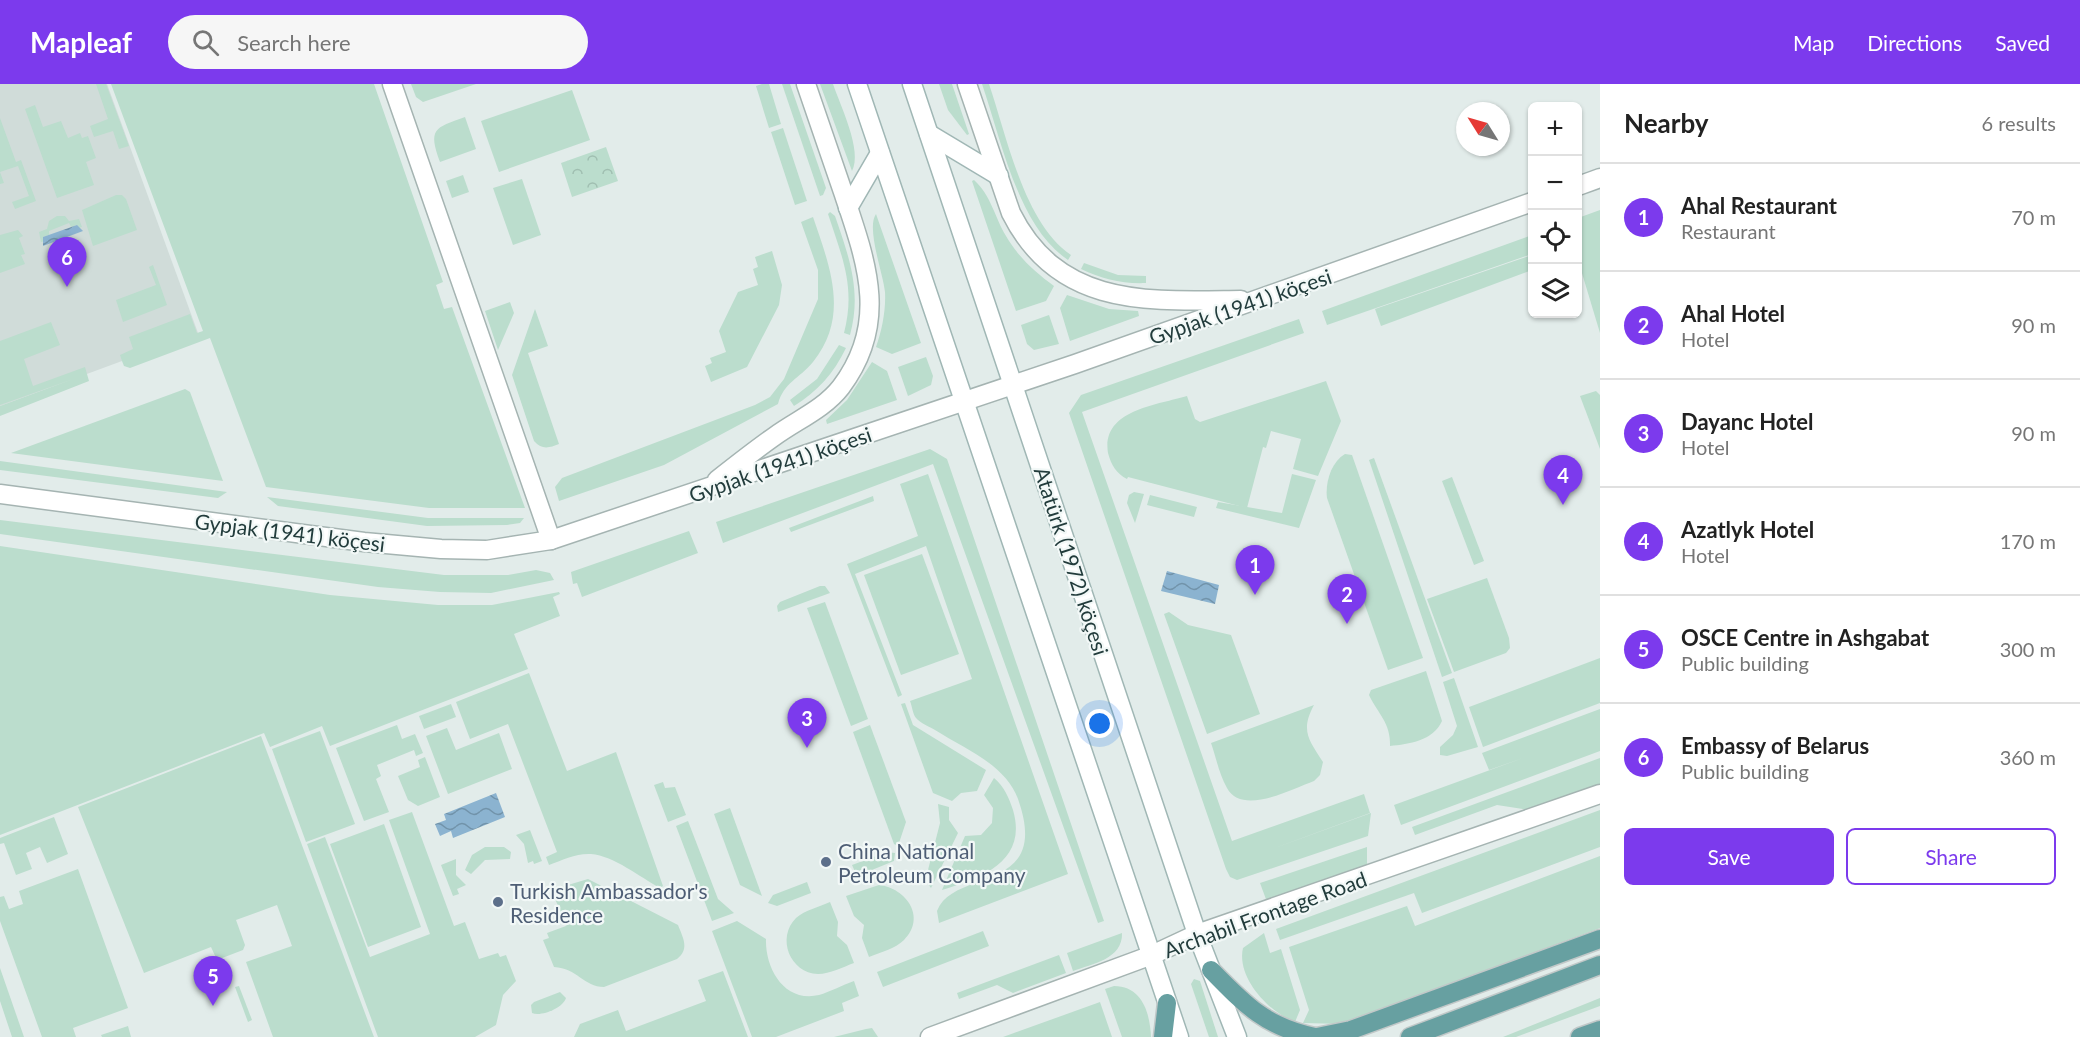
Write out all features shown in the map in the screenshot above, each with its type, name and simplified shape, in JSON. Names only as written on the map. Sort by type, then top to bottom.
[{"type":"main road","points":[[1211,970],[1245,1005],[1266,1020],[1290,1032],[1316,1037],[1351,1030],[1600,939]]},
{"type":"main road","points":[[1410,1037],[1600,965]]},
{"type":"main road","points":[[1163,1037],[1167,1003]]},
{"type":"main road","points":[[1580,1037],[1600,1030]]},
{"type":"street","points":[[392,84],[551,540]]},
{"type":"street","points":[[703,490],[776,435],[808,416],[840,388],[857,361],[870,318],[870,283],[864,252],[806,84]]},
{"type":"street","points":[[857,84],[1179,1037]]},
{"type":"street","name":"Atatürk (1972) köçesi","points":[[912,84],[1197,934],[1237,1037]]},
{"type":"street","points":[[967,84],[1011,213],[1031,246],[1059,271],[1089,288],[1138,299],[1166,301],[1258,299]]},
{"type":"street","points":[[929,134],[999,176]]},
{"type":"street","points":[[848,208],[880,153]]},
{"type":"street","points":[[1582,185],[1600,178]]},
{"type":"street","name":"Gypjak (1941) köçesi","points":[[0,494],[364,542],[419,547],[487,550],[551,540],[964,401],[1528,204]]},
{"type":"street","name":"Archabil Frontage Road","points":[[930,1037],[1152,955],[1197,934],[1600,794]]},
{"type":"shaded area","points":[[0,84],[107,84],[198,333],[0,406]]},
{"type":"green space","points":[[96,84],[106,84],[129,146],[119,149],[113,131],[94,137],[90,126],[108,119]]},
{"type":"green space","points":[[111,84],[374,84],[443,282],[436,285],[444,309],[452,307],[525,508],[429,508],[266,487],[210,338],[130,368],[124,366],[120,355],[133,349],[129,337],[190,314],[197,333],[203,331]]},
{"type":"green space","points":[[411,84],[476,84],[423,102],[416,97]]},
{"type":"green space","points":[[769,84],[781,124],[769,128],[756,86]]},
{"type":"green space","points":[[782,84],[790,84],[826,188],[823,195],[820,196]]},
{"type":"green space","points":[[820,84],[833,84],[845,115],[855,152],[852,171]]},
{"type":"green space","points":[[939,84],[952,84],[969,134],[967,135],[948,110]]},
{"type":"green space","points":[[982,84],[989,84],[1010,153],[1029,201],[1055,241],[1071,255],[1068,260],[1051,245],[1036,226],[1024,204],[1004,155]]},
{"type":"green space","points":[[572,90],[590,140],[499,172],[481,121]]},
{"type":"green space","points":[[35,105],[43,127],[61,121],[68,138],[80,133],[82,138],[88,136],[96,158],[86,162],[94,185],[57,198],[25,109]]},
{"type":"green space","points":[[465,117],[476,149],[440,162],[434,143],[436,131],[446,124]]},
{"type":"green space","points":[[0,118],[16,162],[21,160],[36,201],[15,209],[12,202],[29,196],[18,166],[0,172]]},
{"type":"green space","points":[[783,128],[807,201],[795,205],[771,132]]},
{"type":"green space","points":[[606,147],[618,181],[572,197],[561,163]]},
{"type":"green space","points":[[0,172],[4,183],[0,184]]},
{"type":"green space","points":[[463,175],[469,192],[452,198],[446,181]]},
{"type":"green space","points":[[522,179],[541,235],[513,245],[493,188]]},
{"type":"green space","points":[[974,180],[985,193],[1002,229],[1016,251],[1054,286],[1046,301],[1016,311],[972,181]]},
{"type":"green space","points":[[116,195],[122,195],[126,199],[137,230],[93,246],[82,210]]},
{"type":"green space","points":[[1600,210],[1600,333],[1582,273],[1582,217]]},
{"type":"green space","points":[[830,212],[835,216],[852,274],[855,304],[850,335],[844,333],[849,301],[846,272],[828,214]]},
{"type":"green space","points":[[876,214],[921,343],[892,354],[876,347],[883,320],[885,292],[874,240],[873,221]]},
{"type":"green space","points":[[57,216],[65,216],[69,221],[79,219],[82,227],[78,228],[77,225],[71,227],[69,223],[49,231],[49,235],[43,237],[45,241],[41,242],[39,232],[47,229],[49,221]]},
{"type":"green space","points":[[813,217],[825,254],[833,291],[834,309],[831,327],[824,345],[813,362],[788,386],[778,404],[664,465],[559,501],[555,487],[562,478],[755,405],[770,397],[784,379],[818,299],[818,270],[801,222]]},
{"type":"green space","points":[[18,230],[23,236],[19,238],[25,254],[21,255],[25,264],[0,273],[0,235]]},
{"type":"green space","points":[[1528,236],[1528,255],[1327,325],[1322,311]]},
{"type":"green space","points":[[772,251],[782,285],[779,305],[747,367],[711,382],[705,366],[712,363],[710,358],[726,352],[719,331],[738,292],[758,285],[753,269],[758,267],[755,257]]},
{"type":"green space","points":[[1528,256],[1528,271],[1381,326],[1375,309]]},
{"type":"green space","points":[[1084,263],[1118,275],[1146,276],[1146,283],[1120,282],[1097,276],[1081,269]]},
{"type":"green space","points":[[153,265],[167,305],[123,322],[116,300],[156,285],[149,267]]},
{"type":"green space","points":[[1067,295],[1109,309],[1138,311],[1139,316],[1070,341],[1060,308]]},
{"type":"green space","points":[[510,302],[514,313],[498,350],[485,311]]},
{"type":"green space","points":[[535,309],[548,346],[528,353],[559,444],[549,447],[540,446],[534,441],[512,375]]},
{"type":"green space","points":[[1049,315],[1059,344],[1034,350],[1027,344],[1021,325]]},
{"type":"green space","points":[[1299,319],[1304,333],[1082,412],[1232,841],[1364,794],[1370,813],[1239,861],[1371,813],[1368,836],[1237,880],[1230,877],[1226,869],[1069,413],[1081,395]]},
{"type":"green space","points":[[51,322],[60,345],[24,359],[33,386],[85,367],[89,381],[0,416],[0,406],[73,379],[0,405],[0,341]]},
{"type":"green space","points":[[839,345],[846,348],[836,366],[810,395],[794,406],[790,400],[817,379]]},
{"type":"green space","points":[[926,357],[933,376],[931,385],[908,396],[898,367]]},
{"type":"green space","points":[[872,362],[887,371],[897,400],[827,424],[826,420],[847,400]]},
{"type":"green space","points":[[1326,381],[1341,421],[1318,476],[1293,469],[1301,439],[1271,431],[1266,448],[1263,447],[1247,508],[1128,477],[1127,479],[1117,472],[1109,457],[1108,439],[1113,427],[1122,418],[1147,407],[1187,396],[1195,419],[1200,422]]},
{"type":"green space","points":[[185,389],[190,392],[223,481],[11,453]]},
{"type":"green space","points":[[1596,391],[1600,395],[1600,449],[1580,396]]},
{"type":"green space","points":[[930,449],[947,459],[1104,921],[1098,923],[933,464],[723,543],[716,522]]},
{"type":"green space","points":[[1345,454],[1352,455],[1423,658],[1388,670],[1327,498],[1330,473],[1336,462]]},
{"type":"green space","points":[[1374,458],[1452,673],[1442,677],[1369,460]]},
{"type":"green space","points":[[0,461],[227,492],[218,498],[0,470]]},
{"type":"green space","points":[[928,474],[1068,874],[939,923],[937,911],[947,897],[1012,865],[1022,851],[1025,830],[1018,799],[1004,776],[983,758],[920,722],[913,713],[910,701],[972,679],[926,546],[855,574],[902,695],[898,697],[847,564],[918,536],[900,484]]},
{"type":"green space","points":[[1292,474],[1316,480],[1299,528],[1216,508],[1218,502],[1282,513]]},
{"type":"green space","points":[[1452,477],[1484,561],[1474,565],[1442,481]]},
{"type":"green space","points":[[1134,492],[1144,494],[1135,523],[1127,503],[1129,495]]},
{"type":"green space","points":[[1150,495],[1197,507],[1194,517],[1147,505]]},
{"type":"green space","points":[[873,496],[874,501],[791,532],[789,528]]},
{"type":"green space","points":[[267,497],[428,518],[524,518],[520,523],[507,525],[427,526],[278,506]]},
{"type":"green space","points":[[0,520],[444,575],[508,575],[536,570],[550,573],[554,580],[491,593],[378,587],[0,534]]},
{"type":"green space","points":[[689,531],[698,553],[582,597],[577,583],[573,584],[571,572]]},
{"type":"green space","points":[[0,546],[330,595],[438,605],[492,605],[559,592],[560,594],[553,597],[560,616],[514,634],[528,669],[330,746],[322,726],[270,747],[264,733],[0,835]]},
{"type":"green space","points":[[922,554],[959,654],[901,675],[864,575]]},
{"type":"green space","points":[[1487,578],[1509,638],[1510,648],[1506,653],[1454,672],[1427,599]]},
{"type":"green space","points":[[825,586],[830,593],[778,612],[777,606],[780,602]]},
{"type":"green space","points":[[825,602],[868,719],[851,726],[807,608]]},
{"type":"green space","points":[[1169,612],[1188,625],[1231,635],[1260,714],[1207,734],[1164,614]]},
{"type":"green space","points":[[1600,658],[1600,703],[1483,747],[1469,707]]},
{"type":"green space","points":[[1426,671],[1442,721],[1438,728],[1427,737],[1390,746],[1386,725],[1369,695],[1371,690]]},
{"type":"green space","points":[[529,673],[567,771],[616,752],[663,886],[660,888],[618,863],[591,854],[570,857],[549,865],[546,857],[557,852],[508,724],[470,739],[456,702]]},
{"type":"green space","points":[[1454,678],[1478,747],[1447,756],[1440,755],[1440,747],[1453,735],[1457,726],[1443,682]]},
{"type":"green space","points":[[905,703],[913,725],[986,770],[977,791],[961,793],[952,801],[933,793],[901,704]]},
{"type":"green space","points":[[451,704],[456,717],[424,729],[419,716]]},
{"type":"green space","points":[[1314,705],[1307,729],[1310,741],[1323,762],[1320,775],[1314,781],[1268,798],[1244,800],[1234,796],[1224,783],[1211,743]]},
{"type":"green space","points":[[1600,709],[1600,751],[1401,825],[1394,805],[1523,758],[1489,770],[1482,753]]},
{"type":"green space","points":[[397,725],[402,739],[415,734],[423,753],[416,756],[414,750],[377,765],[381,776],[376,779],[389,812],[364,821],[336,748]]},
{"type":"green space","points":[[870,725],[906,822],[898,846],[894,844],[853,732]]},
{"type":"green space","points":[[447,728],[456,750],[499,733],[512,769],[448,794],[426,736]]},
{"type":"green space","points":[[320,731],[355,824],[306,842],[272,749]]},
{"type":"green space","points":[[261,736],[374,1037],[273,1037],[246,962],[292,946],[277,905],[236,920],[245,945],[243,950],[217,960],[211,947],[144,973],[78,807]]},
{"type":"green space","points":[[425,757],[440,797],[418,806],[408,800],[398,776],[420,767],[418,760]]},
{"type":"green space","points":[[1600,758],[1600,784],[1529,810],[1497,805],[1415,835],[1412,827]]},
{"type":"green space","points":[[994,778],[1006,792],[1013,810],[1016,828],[1014,842],[1008,855],[986,873],[942,890],[965,836],[981,835],[992,823],[993,808],[984,795]]},
{"type":"green space","points":[[663,782],[665,788],[675,787],[686,815],[668,822],[654,785]]},
{"type":"green space","points":[[938,804],[949,807],[949,820],[958,833],[931,888],[928,884],[928,870],[940,823]]},
{"type":"green space","points":[[730,808],[762,896],[740,885],[714,814]]},
{"type":"green space","points":[[1600,810],[1600,847],[1422,913],[1414,893],[1280,940],[1276,929]]},
{"type":"green space","points":[[412,812],[454,926],[465,922],[479,959],[498,953],[500,957],[506,955],[516,981],[503,995],[496,1025],[475,1037],[378,1037],[307,844],[325,837],[370,957],[430,934],[389,820]]},
{"type":"green space","points":[[54,817],[68,854],[47,863],[40,847],[26,853],[32,869],[16,875],[4,843],[0,844],[0,838]]},
{"type":"green space","points":[[688,821],[718,899],[734,913],[712,921],[676,826]]},
{"type":"green space","points":[[384,824],[421,927],[368,947],[330,844]]},
{"type":"green space","points":[[530,830],[542,861],[534,864],[533,861],[528,863],[524,844],[516,835]]},
{"type":"green space","points":[[485,847],[504,847],[511,852],[510,859],[485,860],[471,874],[465,870],[472,855]]},
{"type":"green space","points":[[1367,847],[1367,867],[1267,902],[1260,883]]},
{"type":"green space","points":[[887,852],[895,853],[894,861],[857,876],[852,865]]},
{"type":"green space","points":[[1600,856],[1600,928],[1342,1024],[1303,1023],[1309,1010],[1289,947],[1407,906],[1415,926]]},
{"type":"green space","points":[[456,859],[456,875],[466,885],[457,889],[459,894],[453,896],[441,865]]},
{"type":"green space","points":[[78,869],[128,1008],[73,1028],[76,1037],[42,1037],[0,921],[0,897],[4,896],[9,909],[23,904],[19,891]]},
{"type":"green space","points":[[588,879],[678,925],[684,943],[681,955],[677,959],[604,987],[591,984],[562,968],[554,967],[543,940],[549,938],[547,933],[566,926],[554,896],[560,893],[558,888]]},
{"type":"green space","points":[[807,882],[811,893],[777,906],[768,903],[773,895]]},
{"type":"green space","points":[[879,885],[889,887],[905,898],[913,913],[914,922],[904,940],[892,948],[869,957],[862,938],[864,925],[854,916],[846,896]]},
{"type":"green space","points":[[830,902],[838,922],[837,936],[847,945],[854,963],[827,973],[808,972],[793,961],[789,953],[787,935],[796,918]]},
{"type":"green space","points":[[737,921],[766,939],[773,972],[779,981],[796,994],[819,995],[854,981],[859,996],[842,1003],[844,1011],[776,1037],[752,1037],[712,931]]},
{"type":"green space","points":[[983,931],[989,946],[883,987],[877,972]]},
{"type":"green space","points":[[1122,933],[1121,942],[1112,955],[1073,971],[1067,953]]},
{"type":"green space","points":[[1264,933],[1270,953],[1281,949],[1300,1010],[1295,1022],[1266,1003],[1257,993],[1245,971],[1242,959],[1243,948]]},
{"type":"green space","points":[[1059,955],[1066,973],[1013,993],[997,985],[959,999],[957,993]]},
{"type":"green space","points":[[0,968],[24,1037],[12,1037],[0,1001]]},
{"type":"green space","points":[[723,971],[748,1037],[574,1037],[580,1024],[618,1010],[626,1031],[706,1001],[698,980]]},
{"type":"green space","points":[[1194,979],[1200,981],[1218,1037],[1209,1037],[1191,984]]},
{"type":"green space","points":[[239,986],[252,1020],[248,1022],[235,987]]},
{"type":"green space","points":[[1114,986],[1124,987],[1143,1002],[1149,1019],[1151,1037],[1122,1037],[1105,989]]},
{"type":"green space","points":[[560,992],[566,998],[561,1005],[546,1013],[532,1013],[531,1005],[534,1002]]},
{"type":"green space","points":[[1600,998],[1600,1006],[1516,1037],[1503,1037]]},
{"type":"green space","points":[[1100,1002],[1112,1037],[1003,1037]]},
{"type":"green space","points":[[128,1026],[131,1037],[102,1037],[101,1035]]},
{"type":"green space","points":[[872,1028],[878,1037],[834,1037],[866,1029]]},
{"type":"water","points":[[77,225],[83,231],[43,246],[43,237]]},
{"type":"water","points":[[1167,571],[1219,585],[1215,604],[1161,591]]},
{"type":"water","points":[[496,793],[505,817],[453,838],[451,831],[440,836],[435,824],[446,820],[444,814]]},
{"type":"place","name":"Embassy of Belarus","points":[[67,287]]},
{"type":"place","name":"Azatlyk Hotel","points":[[1563,505]]},
{"type":"place","name":"Ahal Restaurant","points":[[1255,595]]},
{"type":"place","name":"Ahal Hotel","points":[[1347,624]]},
{"type":"place","name":"Dayanc Hotel","points":[[807,748]]},
{"type":"place","name":"China National Petroleum Company","points":[[826,862]]},
{"type":"place","name":"Turkish Ambassador's Residence","points":[[498,902]]},
{"type":"place","name":"OSCE Centre in Ashgabat","points":[[213,1006]]}]
